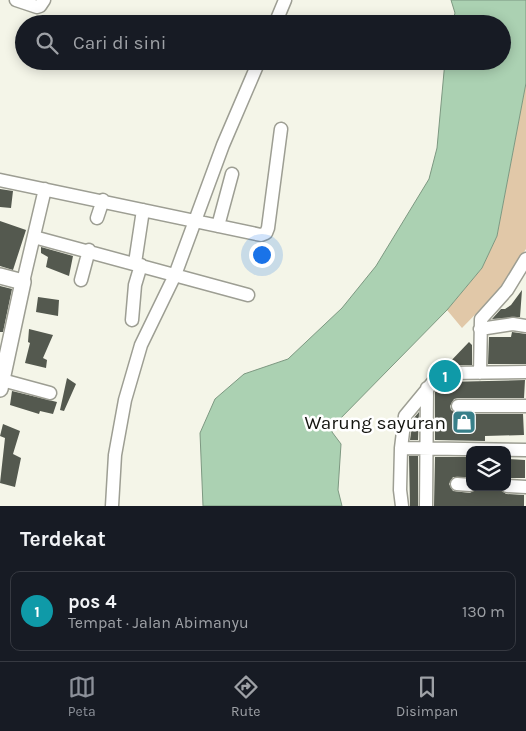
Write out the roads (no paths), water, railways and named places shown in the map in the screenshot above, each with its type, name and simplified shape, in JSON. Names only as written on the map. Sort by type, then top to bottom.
[{"type":"street","points":[[16,0],[37,7],[44,0]]},
{"type":"street","points":[[278,15],[284,0]]},
{"type":"street","points":[[112,506],[115,455],[125,400],[141,345],[175,275],[223,145],[255,70]]},
{"type":"street","points":[[0,180],[261,234],[266,233],[281,129]]},
{"type":"street","points":[[218,226],[232,174]]},
{"type":"street","points":[[45,189],[1,385],[50,393]]},
{"type":"street","points":[[97,218],[103,200]]},
{"type":"street","points":[[132,320],[144,210]]},
{"type":"street","points":[[34,237],[89,250],[248,294]]},
{"type":"street","points":[[81,280],[89,250]]},
{"type":"street","points":[[480,372],[481,319],[506,290],[526,259]]},
{"type":"street","points":[[0,276],[23,282]]},
{"type":"street","points":[[480,329],[512,324],[526,326]]},
{"type":"street","points":[[402,506],[400,490],[401,448],[406,416],[427,388],[442,374],[526,372]]},
{"type":"street","points":[[426,506],[427,388]]},
{"type":"street","points":[[458,406],[526,406]]},
{"type":"street","points":[[401,448],[526,450]]},
{"type":"street","points":[[511,486],[526,486]]},
{"type":"place","name":"pos 4","points":[[445,376]]},
{"type":"place","name":"Warung sayuran","points":[[464,422]]}]
